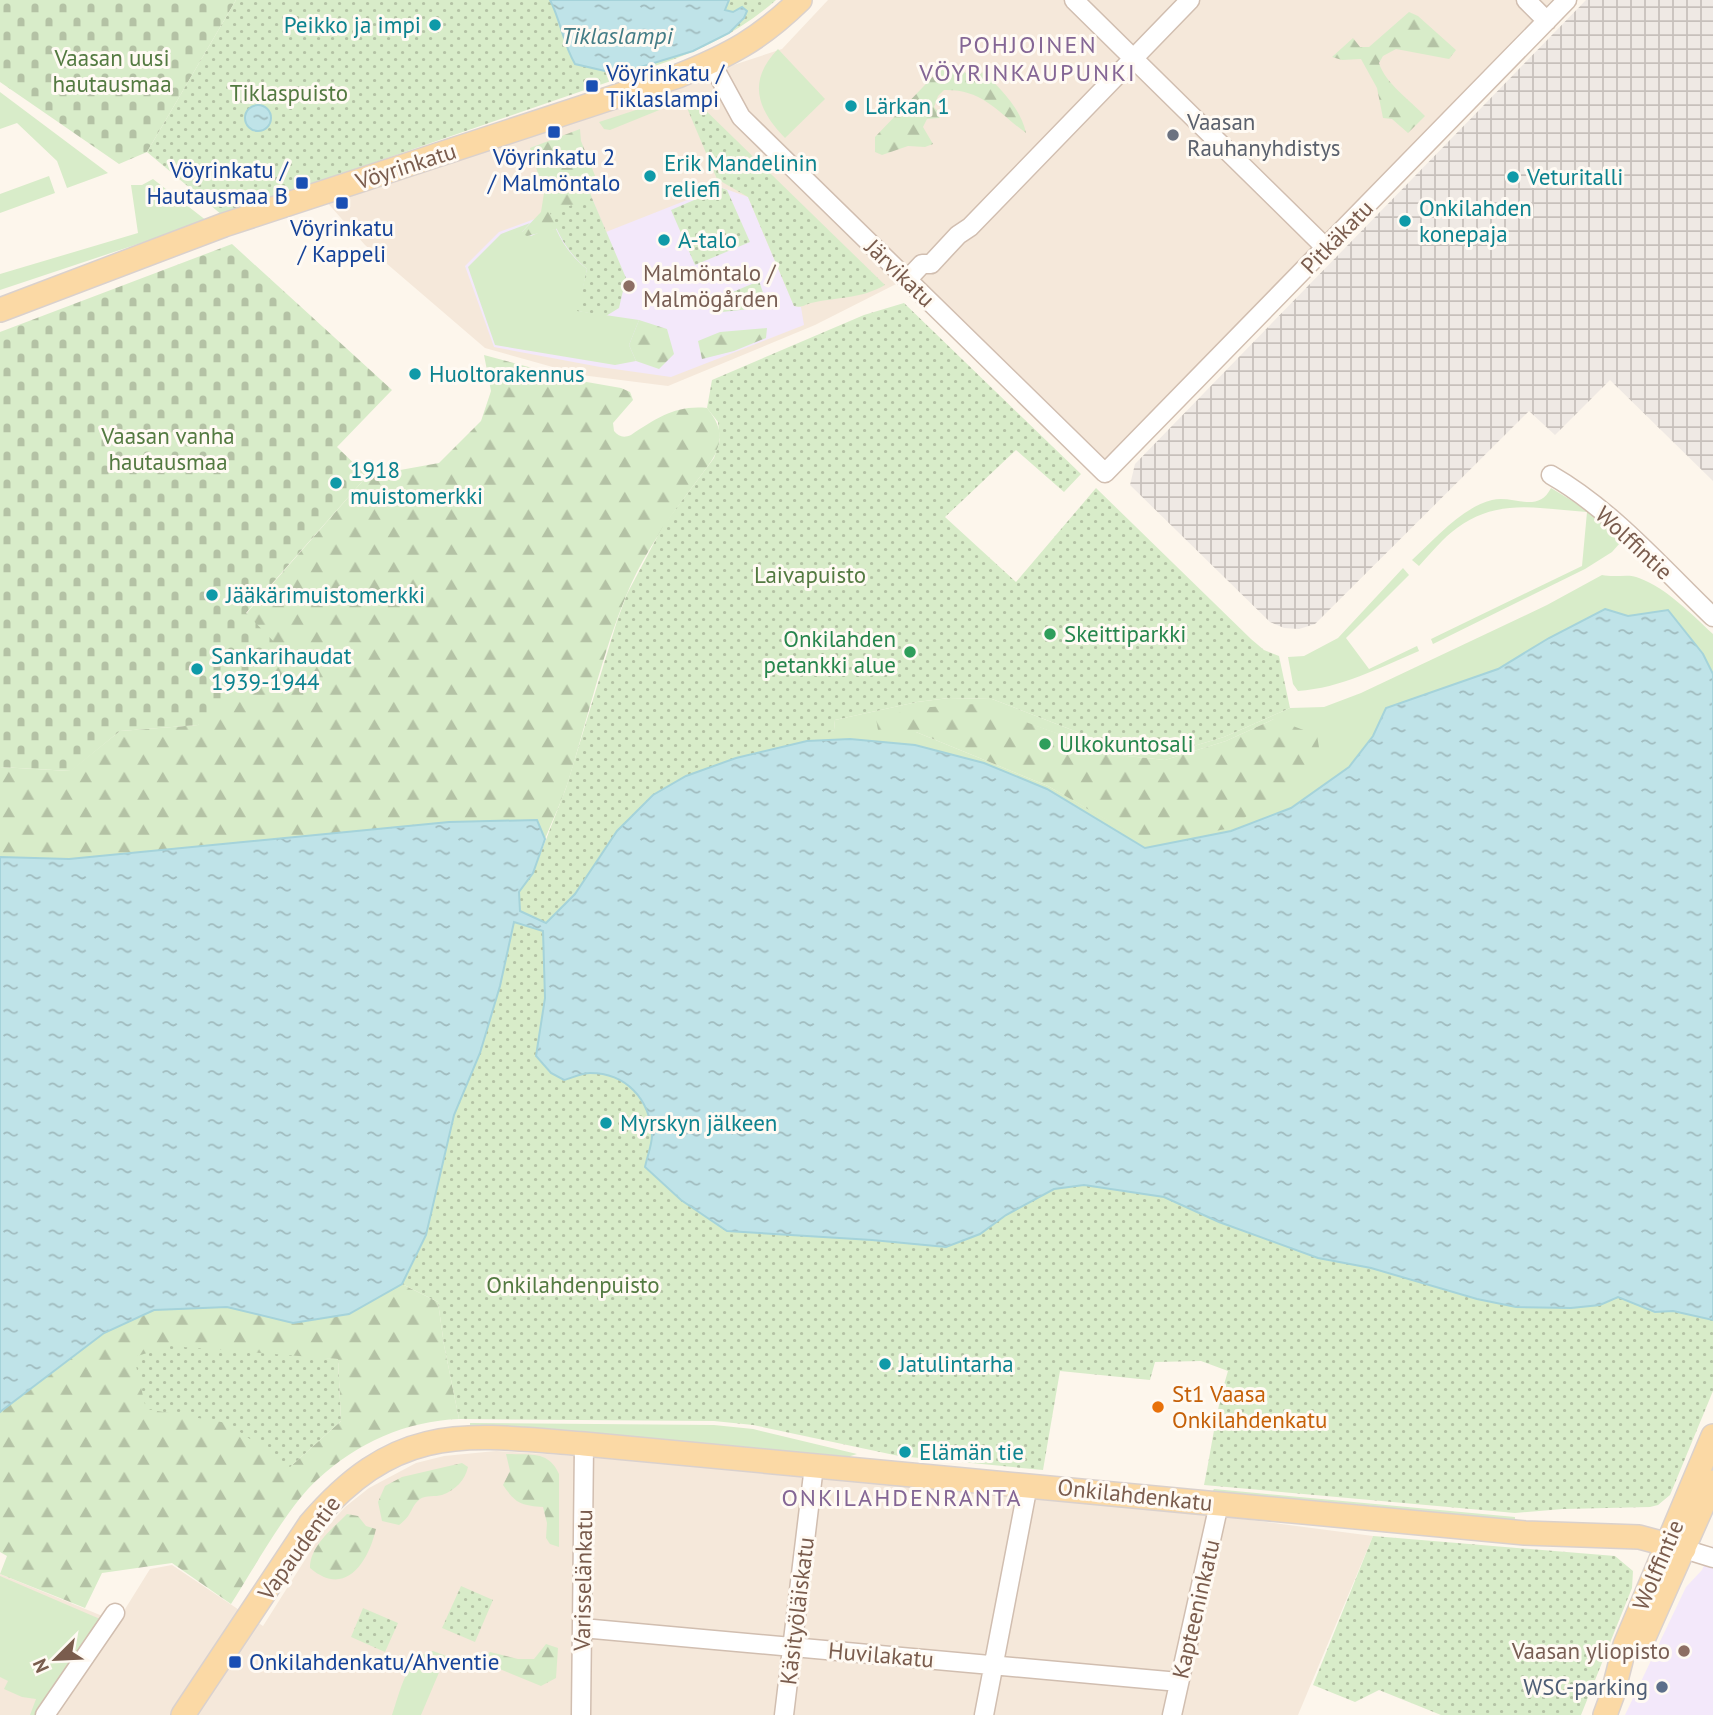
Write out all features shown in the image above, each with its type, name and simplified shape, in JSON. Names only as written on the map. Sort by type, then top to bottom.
[{"type":"main road","name":"Vöyrinkatu","points":[[0,310],[224,225],[550,120],[711,62],[766,32],[800,0]]},
{"type":"main road","name":"Wolffintie","points":[[1609,1705],[1632,1662],[1713,1436]]},
{"type":"main road","name":"Vapaudentie","points":[[183,1715],[310,1524],[334,1497],[360,1476],[387,1458],[440,1439],[495,1437],[584,1444]]},
{"type":"main road","name":"Onkilahdenkatu","points":[[584,1444],[1525,1533],[1639,1537],[1675,1547]]},
{"type":"main road","name":"Wolffintie","points":[[1675,1547],[1713,1482]]},
{"type":"street","points":[[1074,0],[1326,248]]},
{"type":"street","points":[[907,280],[922,264],[932,264],[958,235],[970,227],[1190,0]]},
{"type":"street","points":[[1526,0],[1547,20]]},
{"type":"street","name":"Pitkäkatu","points":[[1105,472],[1567,0]]},
{"type":"street","name":"Järvikatu","points":[[711,62],[741,117],[1105,472]]},
{"type":"street","name":"Wolffintie","points":[[1550,475],[1600,511],[1713,617]]},
{"type":"street","name":"Varisselänkatu","points":[[581,1715],[584,1444]]},
{"type":"street","name":"Käsityöläiskatu","points":[[784,1715],[814,1466]]},
{"type":"street","points":[[984,1715],[1028,1485]]},
{"type":"street","name":"Kapteeninkatu","points":[[1172,1715],[1219,1504]]},
{"type":"street","points":[[1675,1547],[1713,1558]]},
{"type":"street","points":[[45,1715],[115,1613]]},
{"type":"street","name":"Huvilakatu","points":[[582,1628],[1180,1682]]},
{"type":"shaded area","points":[[828,0],[1552,0],[1098,469],[904,280],[815,325],[668,386],[581,375],[485,348],[365,245],[324,199],[782,49]]},
{"type":"shaded area","points":[[1586,0],[1713,0],[1713,481],[1610,380],[1555,435],[1529,411],[1315,624],[1299,629],[1284,628],[1270,622],[1130,485],[1135,464]]},
{"type":"shaded area","name":"Malmöntalo / Malmögården","points":[[720,187],[748,197],[794,306],[801,307],[804,325],[671,377],[494,347],[465,266],[499,232],[592,198],[606,232]]},
{"type":"shaded area","points":[[496,1451],[578,1456],[1212,1515],[1373,1536],[1298,1715],[0,1715],[0,1574],[117,1622],[150,1569],[172,1565],[263,1626],[322,1533],[345,1507],[369,1488],[416,1463],[444,1456]]},
{"type":"shaded area","name":"Vaasan yliopisto","points":[[1713,1545],[1713,1715],[1625,1715],[1686,1587],[1702,1570]]},
{"type":"green space","name":"Vaasan uusi hautausmaa","points":[[0,0],[236,0],[147,152],[119,164],[0,82]]},
{"type":"green space","name":"Tiklaspuisto","points":[[236,0],[776,0],[727,35],[672,60],[222,215],[147,152]]},
{"type":"green space","points":[[1409,12],[1418,16],[1456,50],[1449,59],[1396,49],[1383,56],[1379,63],[1382,70],[1425,116],[1408,133],[1392,119],[1383,118],[1377,88],[1361,59],[1342,60],[1332,57],[1353,38],[1360,47],[1369,47]]},
{"type":"green space","points":[[778,49],[825,99],[785,138],[768,116],[759,95],[762,72]]},
{"type":"green space","points":[[946,63],[959,71],[978,76],[983,72],[1015,108],[1026,133],[989,103],[969,93],[944,90],[938,96],[934,107],[941,115],[939,118],[927,119],[923,127],[933,144],[925,147],[908,146],[882,155],[875,152],[875,137]]},
{"type":"green space","points":[[0,92],[108,173],[67,188],[57,161],[17,123],[0,129]]},
{"type":"green space","points":[[682,95],[684,100],[610,130],[604,129],[599,122]]},
{"type":"green space","points":[[682,96],[697,102],[885,285],[858,295],[794,306],[748,197],[717,179]]},
{"type":"green space","points":[[580,129],[581,141],[598,183],[588,187],[592,198],[556,229],[527,236],[521,233],[541,212],[544,193],[530,148]]},
{"type":"green space","points":[[49,176],[55,193],[0,213],[0,194]]},
{"type":"green space","points":[[153,179],[207,221],[0,290],[0,274],[138,233],[131,185],[142,185]]},
{"type":"green space","points":[[722,188],[727,190],[750,242],[695,265],[671,210]]},
{"type":"green space","points":[[592,198],[626,278],[619,308],[606,316],[577,311],[587,269],[565,244],[550,213]]},
{"type":"green space","points":[[530,223],[522,232],[531,236],[556,229],[569,251],[587,269],[578,311],[639,320],[629,345],[636,361],[615,365],[495,345],[468,267],[501,234]]},
{"type":"green space","name":"Vaasan vanha hautausmaa","points":[[232,244],[392,390],[337,447],[367,476],[246,613],[276,644],[198,725],[120,731],[71,771],[0,767],[0,332]]},
{"type":"green space","points":[[759,281],[768,307],[722,312],[716,299]]},
{"type":"green space","name":"Laivapuisto","points":[[904,303],[1081,474],[1064,492],[1016,450],[945,517],[1016,582],[1096,488],[1251,639],[1264,650],[1279,656],[1290,708],[1224,737],[1167,754],[1121,749],[992,699],[949,698],[917,702],[835,720],[834,730],[617,831],[575,894],[546,923],[520,911],[519,892],[533,873],[566,788],[627,594],[663,526],[714,458],[720,441],[718,422],[707,408],[712,380],[864,315]]},
{"type":"green space","points":[[639,320],[667,329],[674,354],[659,369],[636,361],[629,345]]},
{"type":"green space","points":[[767,328],[766,338],[734,351],[702,359],[698,341],[720,332]]},
{"type":"green space","points":[[484,355],[630,392],[633,400],[613,423],[614,431],[620,436],[631,435],[649,423],[676,411],[707,408],[714,418],[720,436],[712,460],[659,534],[626,596],[567,785],[545,839],[536,820],[69,859],[0,857],[0,767],[70,771],[120,731],[198,725],[246,614],[367,476],[439,463],[481,421],[491,391]]},
{"type":"green space","points":[[1551,488],[1589,511],[1620,543],[1612,552],[1585,569],[1433,644],[1431,639],[1582,566],[1587,512],[1520,507],[1489,512],[1473,518],[1447,536],[1419,566],[1412,560],[1449,525],[1481,504],[1500,499],[1532,502],[1546,496]]},
{"type":"green space","points":[[1403,568],[1409,575],[1346,638],[1369,669],[1417,646],[1419,651],[1345,682],[1298,691],[1293,684],[1288,657],[1304,656],[1338,638]]},
{"type":"green space","points":[[1602,575],[1639,578],[1669,595],[1713,634],[1713,674],[1703,654],[1668,610],[1628,616],[1549,638],[1498,669],[1386,708],[1373,736],[1349,767],[1291,808],[1231,831],[1145,848],[1047,789],[850,739],[807,741],[834,730],[835,720],[917,702],[949,698],[992,699],[1121,749],[1167,754],[1224,737],[1290,708],[1324,707],[1361,693],[1547,605]],"holes":[[[1274,719],[1148,843],[1048,786],[916,732],[1033,725],[1118,755],[1165,760],[1226,741]]]},
{"type":"green space","points":[[975,704],[1118,755],[1165,760],[1226,741],[1274,719],[1317,735],[1321,760],[1231,828],[1148,844],[1048,786],[916,732],[878,730],[876,719],[917,708]]},
{"type":"green space","name":"Onkilahdenpuisto","points":[[514,921],[543,931],[545,998],[536,1056],[564,1080],[587,1073],[603,1074],[634,1090],[647,1110],[652,1135],[645,1167],[727,1231],[872,1240],[980,1234],[1006,1215],[1054,1189],[1084,1185],[1164,1197],[1219,1222],[1318,1258],[1371,1268],[1477,1299],[1600,1305],[1618,1297],[1655,1312],[1673,1311],[1713,1320],[1713,1391],[1670,1495],[1658,1505],[1650,1507],[1515,1513],[1204,1485],[1217,1413],[1228,1371],[1201,1361],[1155,1362],[1150,1380],[1060,1371],[1043,1470],[899,1456],[753,1425],[714,1421],[459,1419],[438,1302],[402,1284],[426,1235],[454,1115],[480,1053],[500,986]]},
{"type":"green space","points":[[402,1284],[438,1302],[459,1419],[401,1429],[366,1445],[333,1466],[295,1505],[231,1604],[172,1563],[102,1573],[85,1608],[0,1574],[7,1556],[0,1552],[0,1412],[104,1333],[154,1310],[227,1307],[293,1323],[349,1314]],"holes":[[[311,1358],[338,1359],[341,1421],[291,1466],[260,1445]]]},
{"type":"green space","points":[[170,1346],[338,1359],[341,1421],[290,1467],[227,1423],[146,1409],[134,1357]]},
{"type":"green space","points":[[470,1423],[714,1425],[753,1429],[857,1454],[841,1459],[470,1427]]},
{"type":"green space","points":[[506,1454],[537,1455],[555,1466],[559,1474],[559,1547],[550,1544],[546,1538],[547,1523],[543,1507],[520,1502],[503,1485],[510,1471]]},
{"type":"green space","points":[[462,1463],[468,1467],[467,1472],[452,1490],[442,1495],[420,1499],[399,1525],[382,1521],[378,1502],[385,1486],[402,1477]]},
{"type":"green space","points":[[1214,1489],[1515,1517],[1515,1523],[1416,1514],[1383,1507],[1340,1503],[1311,1504],[1214,1495]]},
{"type":"green space","points":[[347,1514],[358,1516],[366,1526],[376,1529],[372,1542],[361,1564],[353,1573],[334,1579],[323,1576],[310,1568],[314,1552],[323,1538]]},
{"type":"green space","points":[[1373,1536],[1615,1556],[1633,1571],[1632,1588],[1581,1715],[1441,1715],[1379,1690],[1355,1702],[1313,1685]]},
{"type":"green space","points":[[0,1576],[100,1619],[36,1715],[30,1715],[36,1699],[22,1697],[4,1689],[8,1681],[0,1677]]},
{"type":"green space","points":[[461,1586],[493,1600],[475,1642],[442,1628]]},
{"type":"green space","points":[[363,1608],[398,1623],[385,1652],[351,1637]]},
{"type":"green space","points":[[546,1644],[558,1648],[556,1678],[541,1686],[485,1663],[485,1656],[490,1652],[518,1659],[534,1659]]},
{"type":"green space","points":[[433,1651],[446,1656],[421,1715],[392,1715],[410,1668],[424,1654]]},
{"type":"water","name":"Tiklaslampi","points":[[550,0],[729,0],[725,10],[733,12],[742,7],[747,11],[744,18],[729,33],[693,51],[618,74],[575,64]]},
{"type":"water","points":[[258,105],[267,109],[271,118],[267,127],[258,131],[249,127],[245,118],[249,109]]},
{"type":"water","points":[[1605,609],[1628,616],[1668,610],[1703,654],[1713,674],[1713,1320],[1673,1311],[1655,1312],[1618,1297],[1600,1305],[1571,1308],[1516,1307],[1477,1299],[1371,1268],[1318,1258],[1219,1222],[1164,1197],[1084,1185],[1054,1189],[1006,1215],[980,1234],[946,1247],[727,1231],[681,1200],[645,1167],[652,1135],[647,1110],[634,1090],[603,1074],[587,1073],[564,1080],[551,1073],[536,1056],[545,998],[543,931],[514,922],[500,986],[480,1053],[454,1115],[426,1235],[402,1284],[349,1314],[293,1323],[227,1307],[154,1310],[104,1333],[0,1412],[0,857],[69,859],[449,822],[537,820],[545,839],[533,873],[519,892],[520,911],[546,923],[575,894],[617,831],[653,795],[686,776],[736,758],[807,741],[850,739],[915,745],[984,763],[1047,789],[1145,848],[1231,831],[1291,808],[1349,767],[1373,736],[1386,708],[1498,669]]},
{"type":"place","name":"Peikko ja impi","points":[[435,25]]},
{"type":"place","name":"Vöyrinkatu / Tiklaslampi","points":[[592,86]]},
{"type":"place","name":"Lärkan 1","points":[[851,106]]},
{"type":"place","name":"Vöyrinkatu 2 / Malmöntalo","points":[[554,132]]},
{"type":"place","name":"Vaasan Rauhanyhdistys","points":[[1173,135]]},
{"type":"place","name":"Erik Mandelinin reliefi","points":[[650,176]]},
{"type":"place","name":"Veturitalli","points":[[1513,177]]},
{"type":"place","name":"Vöyrinkatu / Hautausmaa B","points":[[302,183]]},
{"type":"place","name":"Vöyrinkatu / Kappeli","points":[[342,203]]},
{"type":"place","name":"Onkilahden konepaja","points":[[1405,221]]},
{"type":"place","name":"A-talo","points":[[664,240]]},
{"type":"place","name":"Malmöntalo / Malmögården","points":[[629,286]]},
{"type":"place","name":"Huoltorakennus","points":[[415,374]]},
{"type":"place","name":"1918 muistomerkki","points":[[336,483]]},
{"type":"place","name":"Jääkärimuistomerkki","points":[[212,595]]},
{"type":"place","name":"Skeittiparkki","points":[[1050,634]]},
{"type":"place","name":"Onkilahden petankki alue","points":[[910,652]]},
{"type":"place","name":"Sankarihaudat 1939-1944","points":[[197,669]]},
{"type":"place","name":"Ulkokuntosali","points":[[1045,744]]},
{"type":"place","name":"Myrskyn jälkeen","points":[[606,1123]]},
{"type":"place","name":"Jatulintarha","points":[[885,1364]]},
{"type":"place","name":"St1 Vaasa Onkilahdenkatu","points":[[1158,1407]]},
{"type":"place","name":"Elämän tie","points":[[905,1452]]},
{"type":"place","name":"Vaasan yliopisto","points":[[1684,1651]]},
{"type":"place","name":"Onkilahdenkatu/Ahventie","points":[[235,1662]]},
{"type":"place","name":"WSC-parking","points":[[1662,1687]]},
{"type":"district","name":"POHJOINEN VÖYRINKAUPUNKI","points":[[1028,59]]},
{"type":"district","name":"ONKILAHDENRANTA","points":[[902,1498]]}]
